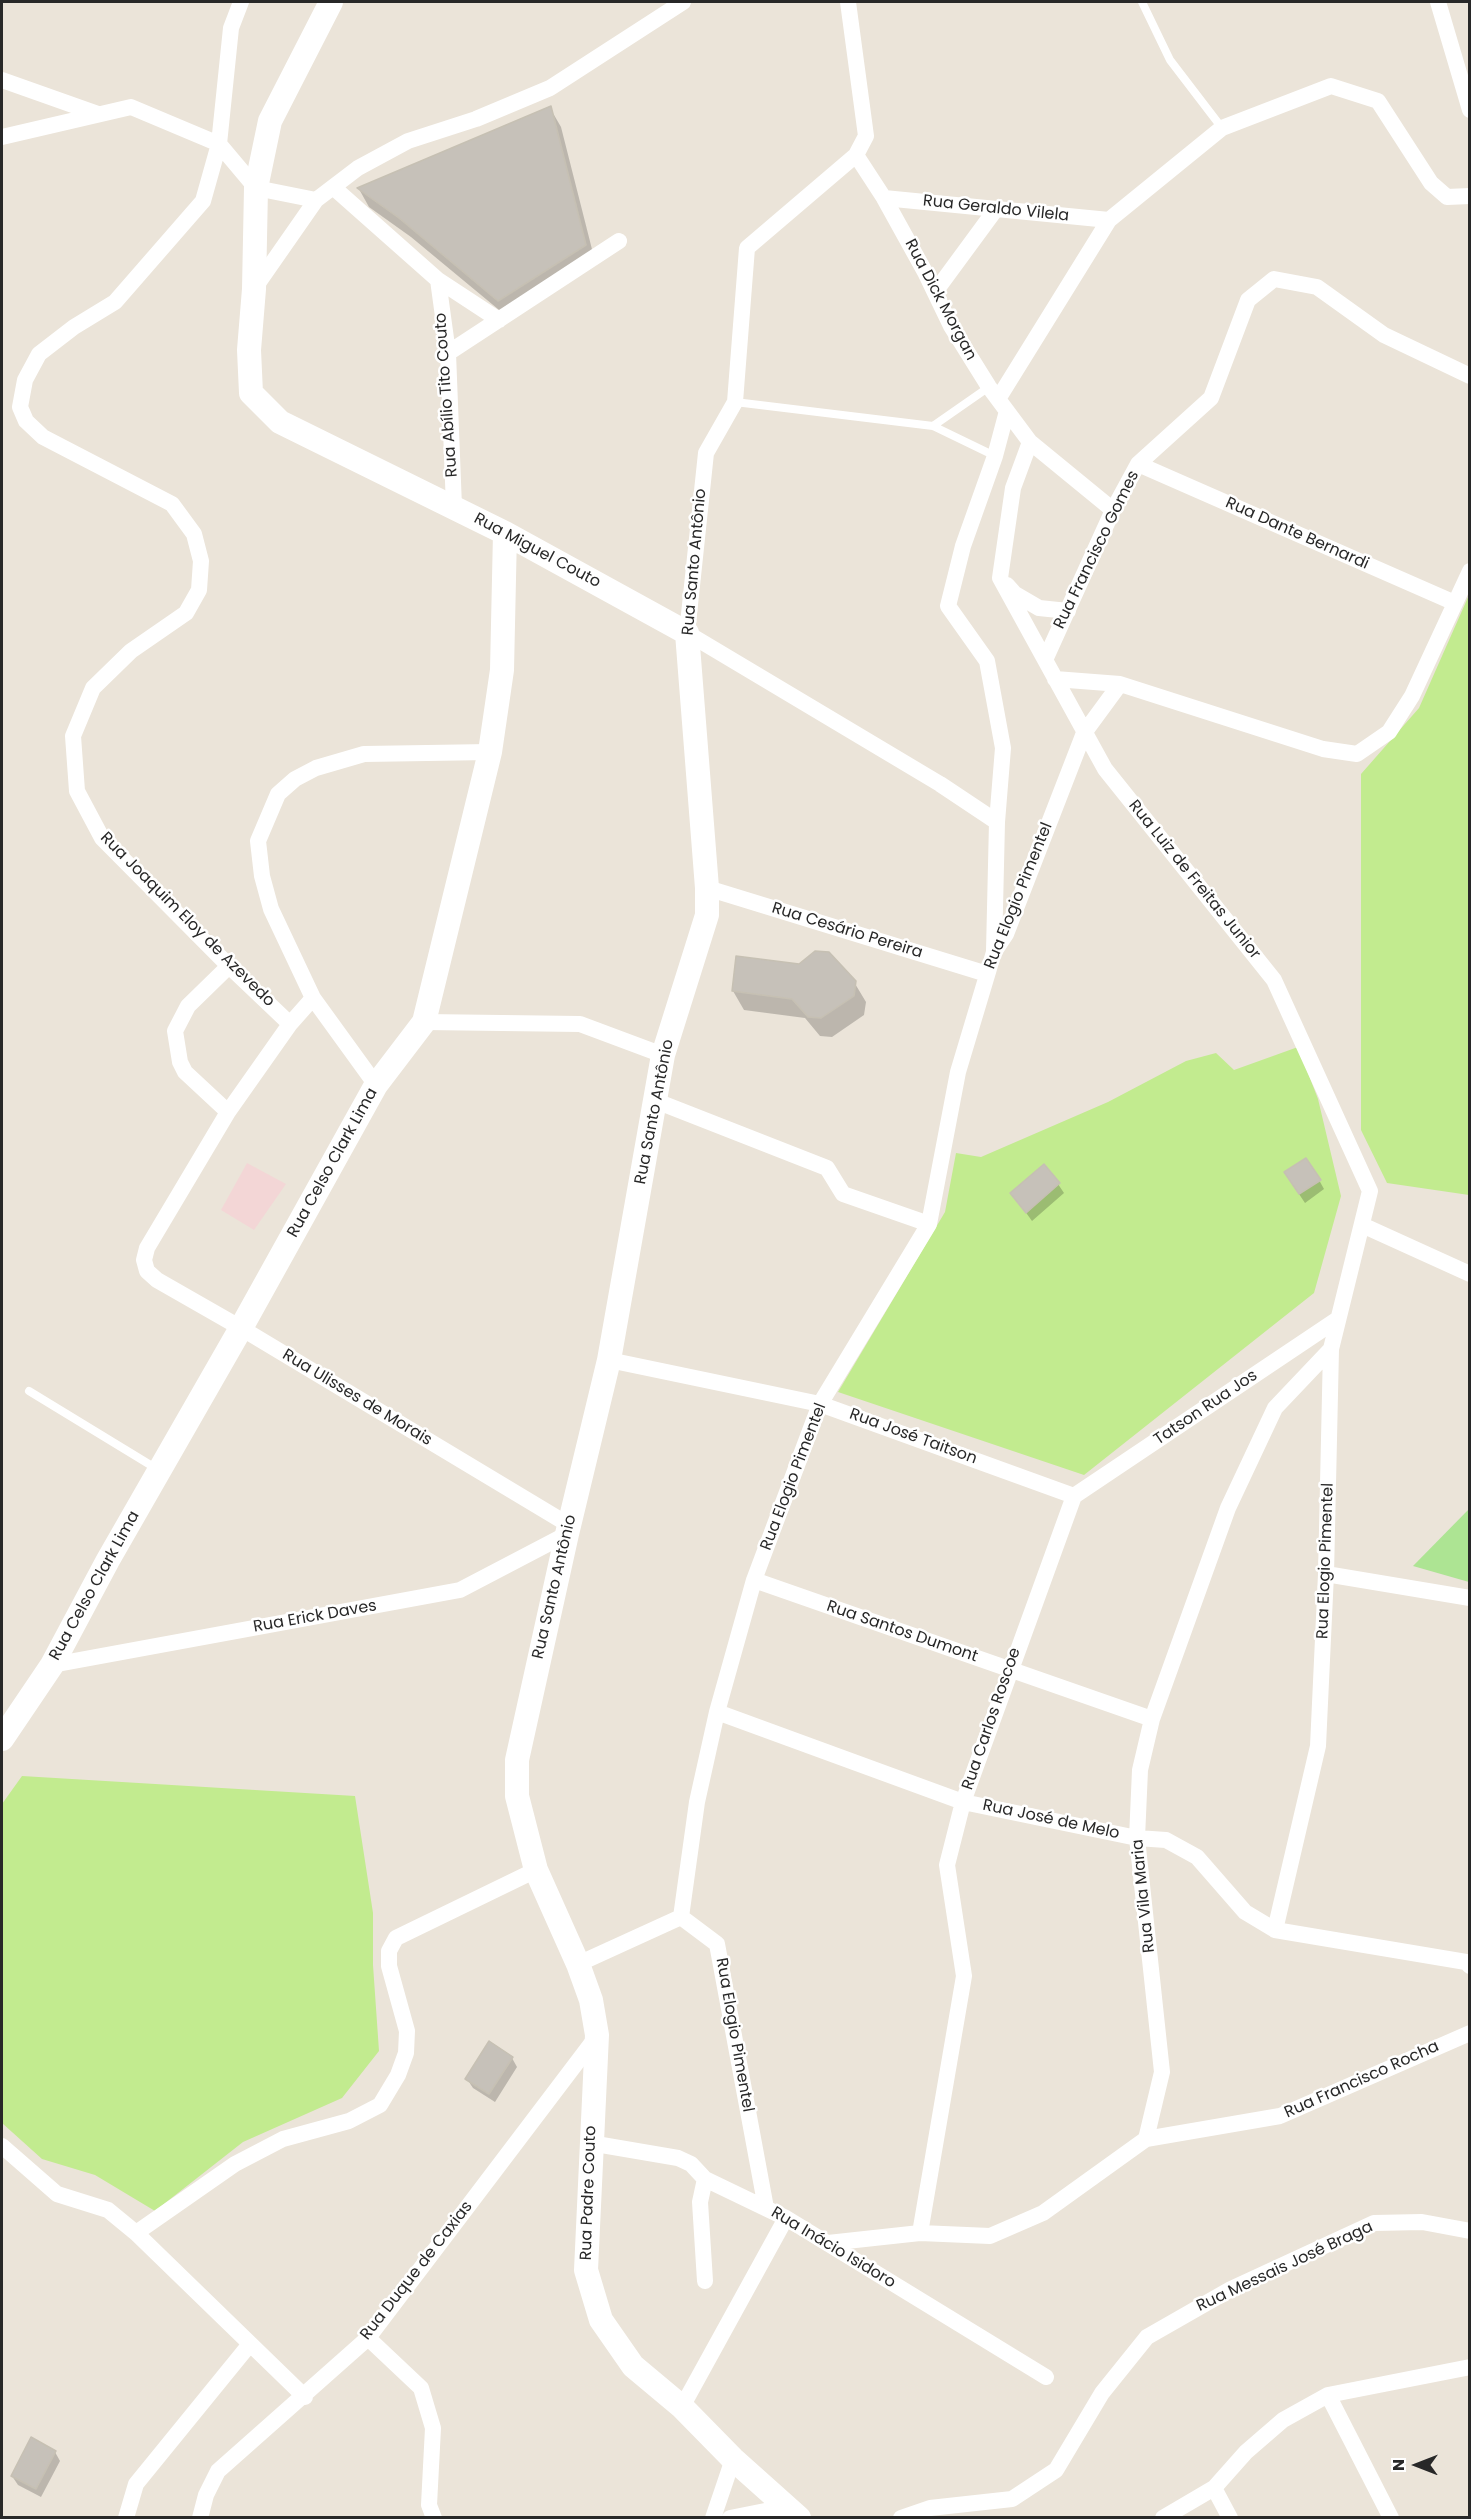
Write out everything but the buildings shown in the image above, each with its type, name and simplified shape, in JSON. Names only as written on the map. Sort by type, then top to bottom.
[{"type":"street","points":[[219,144],[231,28],[240,2]]},
{"type":"street","name":"Rua Miguel Couto","points":[[331,2],[270,121],[256,188],[254,289],[249,350],[251,393],[280,422],[506,533],[687,633],[940,784],[997,822]]},
{"type":"street","points":[[254,289],[316,200],[358,168],[408,141],[476,118],[550,88],[680,2]]},
{"type":"street","points":[[848,2],[866,136],[856,155]]},
{"type":"street","points":[[1438,2],[1470,110]]},
{"type":"street","points":[[2,80],[99,114]]},
{"type":"street","points":[[994,952],[997,822],[1003,748],[987,661],[948,606],[963,546],[995,456],[998,399],[1109,220],[1222,128],[1331,86],[1378,102],[1431,183],[1447,197],[1470,196]]},
{"type":"street","points":[[2,137],[131,107],[219,144],[256,188],[316,200]]},
{"type":"street","name":"Rua Joaquim Eloy de Azevedo","points":[[219,144],[203,201],[115,302],[74,327],[39,354],[25,380],[20,407],[26,421],[43,436],[172,504],[194,534],[201,561],[199,590],[186,613],[131,651],[93,688],[72,736],[77,791],[102,838],[228,966],[290,1024]]},
{"type":"street","name":"Rua Dick Morgan","points":[[856,155],[884,198],[951,326],[998,399],[1030,442],[1113,510]]},
{"type":"street","name":"Rua Santo Antônio","points":[[597,2035],[591,2000],[578,1964],[536,1870],[517,1796],[517,1760],[568,1529],[609,1360],[663,1055],[707,915],[707,888],[687,633],[706,453],[735,402],[747,248],[856,155]]},
{"type":"street","points":[[333,187],[438,279],[499,320]]},
{"type":"street","name":"Rua Geraldo Vilela","points":[[884,198],[1109,220]]},
{"type":"street","points":[[935,292],[996,209]]},
{"type":"street","points":[[448,353],[619,241]]},
{"type":"street","name":"Rua Abílio Tito Couto","points":[[438,279],[448,353],[454,507]]},
{"type":"street","name":"Rua Francisco Gomes","points":[[1045,660],[1113,510],[1138,464],[1211,398],[1248,300],[1274,279],[1317,287],[1384,335],[1470,376]]},
{"type":"street","points":[[1030,442],[1013,488],[999,578],[1015,594],[1039,608],[1068,611]]},
{"type":"street","name":"Rua Dante Bernardi","points":[[1138,464],[1455,603]]},
{"type":"street","name":"Rua Celso Clark Lima","points":[[2,1739],[52,1665],[108,1560],[241,1328],[376,1085],[424,1022],[490,752],[502,670],[506,533]]},
{"type":"street","points":[[1055,679],[1120,684],[1323,749],[1357,754],[1389,732],[1412,696],[1470,570]]},
{"type":"street","name":"Rua Luiz de Freitas Junior","points":[[999,578],[1084,734],[1106,769],[1274,980],[1370,1191]]},
{"type":"street","name":"Rua Elogio Pimentel","points":[[766,2208],[717,1944],[681,1917],[697,1802],[717,1712],[754,1580],[820,1404],[929,1224],[958,1072],[994,952],[1006,933],[1084,734],[1120,684]]},
{"type":"street","points":[[376,1085],[313,998],[271,909],[261,876],[258,841],[278,794],[295,779],[316,768],[364,753],[490,752]]},
{"type":"street","name":"Rua Cesário Pereira","points":[[707,888],[987,974]]},
{"type":"street","points":[[228,966],[188,1006],[175,1031],[180,1062],[185,1072],[228,1112],[290,1024],[313,998]]},
{"type":"street","points":[[424,1022],[580,1023],[663,1055]]},
{"type":"street","points":[[656,1101],[827,1168],[843,1194],[929,1224]]},
{"type":"street","name":"Rua Ulisses de Morais","points":[[228,1112],[147,1248],[144,1260],[147,1271],[157,1280],[241,1328],[568,1529]]},
{"type":"street","name":"Rua Elogio Pimentel","points":[[1275,1930],[1318,1746],[1326,1574],[1331,1349],[1370,1191]]},
{"type":"street","points":[[1362,1225],[1470,1275]]},
{"type":"street","name":"Tatson Rua Jos","points":[[1074,1496],[1338,1319]]},
{"type":"street","name":"Rua Vila Maria","points":[[1146,2139],[1162,2072],[1137,1838],[1140,1770],[1152,1719],[1228,1508],[1275,1407],[1331,1349]]},
{"type":"street","name":"Rua José Taitson","points":[[609,1360],[820,1404],[1074,1496]]},
{"type":"street","name":"Rua Carlos Roscoe","points":[[920,2233],[964,1976],[947,1865],[963,1802],[1074,1496]]},
{"type":"street","name":"Rua Erick Daves","points":[[52,1665],[460,1590],[568,1529]]},
{"type":"street","points":[[1326,1574],[1470,1598]]},
{"type":"street","name":"Rua Santos Dumont","points":[[754,1580],[1152,1719]]},
{"type":"street","name":"Rua José de Melo","points":[[717,1712],[963,1802],[1137,1838],[1166,1840],[1197,1857],[1245,1912],[1275,1930],[1466,1962],[1470,1966]]},
{"type":"street","points":[[136,2233],[235,2164],[283,2139],[350,2121],[380,2104],[398,2075],[406,2053],[407,2031],[389,1966],[389,1952],[396,1938],[536,1870]]},
{"type":"street","points":[[578,1964],[681,1917]]},
{"type":"street","name":"Rua Francisco Rocha","points":[[1146,2139],[1280,2116],[1470,2032]]},
{"type":"street","name":"Rua Padre Couto","points":[[597,2035],[590,2143],[586,2270],[601,2320],[633,2366],[682,2407],[733,2459],[792,2512]]},
{"type":"street","name":"Rua Duque de Caxias","points":[[200,2517],[206,2495],[218,2471],[305,2397],[368,2338],[597,2035]]},
{"type":"street","points":[[828,2243],[920,2233],[990,2236],[1043,2213],[1146,2139]]},
{"type":"street","name":"Rua Inácio Isidoro","points":[[590,2143],[678,2158],[691,2164],[705,2179],[786,2218],[1046,2377]]},
{"type":"street","points":[[2,2146],[57,2194],[108,2210],[136,2233],[305,2397]]},
{"type":"street","points":[[705,2179],[700,2202],[705,2281]]},
{"type":"street","points":[[682,2407],[786,2218]]},
{"type":"street","name":"Rua Messais José Braga","points":[[901,2517],[930,2508],[1012,2499],[1056,2470],[1102,2393],[1147,2337],[1231,2289],[1374,2223],[1422,2222],[1470,2231]]},
{"type":"street","points":[[368,2338],[421,2388],[433,2428],[429,2505],[434,2517]]},
{"type":"street","points":[[126,2517],[136,2484],[250,2344]]},
{"type":"street","points":[[1163,2517],[1214,2488],[1246,2452],[1283,2420],[1328,2395],[1470,2367]]},
{"type":"street","points":[[1328,2395],[1391,2517]]},
{"type":"street","points":[[713,2517],[733,2459]]},
{"type":"street","points":[[1214,2488],[1230,2517]]},
{"type":"street","points":[[730,2517],[792,2512]]},
{"type":"lane","points":[[1142,2],[1170,60],[1222,128]]},
{"type":"lane","points":[[933,426],[998,399]]},
{"type":"lane","points":[[735,402],[933,426],[995,456]]},
{"type":"lane","points":[[29,1391],[159,1471]]},
{"type":"shaded area","points":[[247,1163],[286,1184],[254,1230],[221,1210]]},
{"type":"green space","points":[[1469,595],[1469,1195],[1387,1183],[1361,1130],[1361,774],[1419,708]]},
{"type":"green space","points":[[1298,1047],[1318,1099],[1341,1196],[1314,1293],[1084,1475],[838,1392],[945,1212],[956,1153],[981,1157],[1108,1102],[1186,1061],[1216,1053],[1234,1070]]},
{"type":"green space","points":[[1469,1509],[1469,1582],[1413,1566]]},
{"type":"green space","points":[[22,1776],[355,1796],[373,1913],[373,1965],[379,2051],[342,2098],[243,2142],[155,2211],[95,2175],[42,2159],[2,2123],[2,1804]]}]
